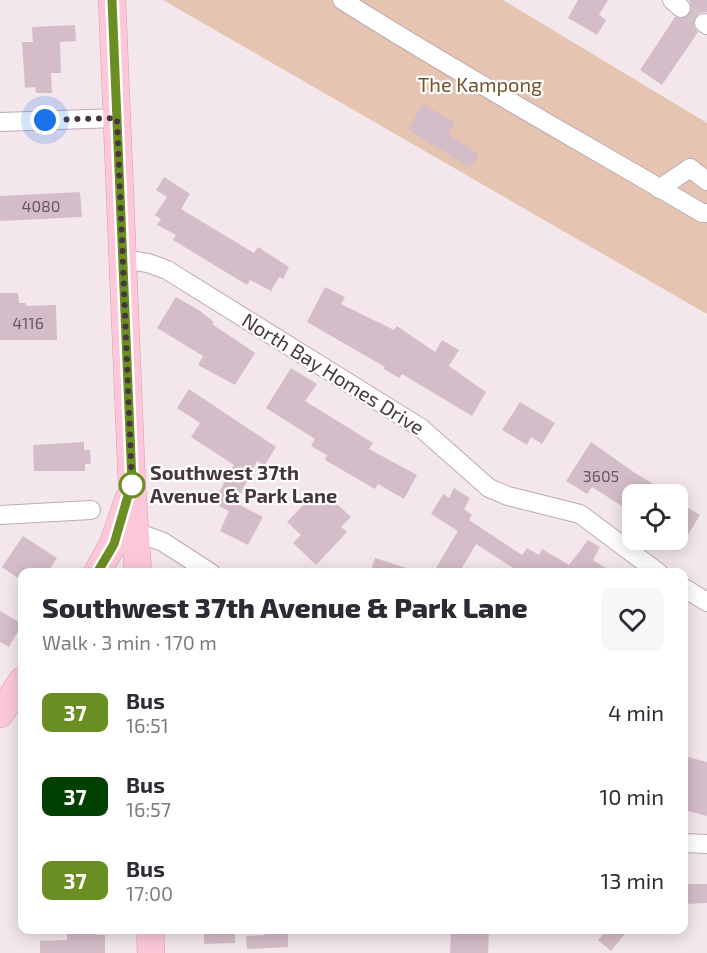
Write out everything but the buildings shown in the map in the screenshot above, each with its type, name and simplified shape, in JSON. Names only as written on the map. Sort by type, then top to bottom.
[{"type":"main road","points":[[112,0],[132,487],[138,568]]},
{"type":"main road","points":[[100,568],[114,544],[132,487]]},
{"type":"main road","points":[[0,714],[18,687]]},
{"type":"main road","points":[[150,934],[151,953]]},
{"type":"street","points":[[342,0],[462,74],[659,189],[702,213],[707,213]]},
{"type":"street","points":[[0,122],[117,118]]},
{"type":"street","points":[[659,189],[690,168],[707,181]]},
{"type":"street","name":"North Bay Homes Drive","points":[[122,259],[148,263],[167,270],[413,422],[489,488],[508,496],[580,514],[653,568]]},
{"type":"street","points":[[0,515],[91,510]]},
{"type":"street","points":[[136,532],[163,542],[203,568]]},
{"type":"street","points":[[688,590],[707,602]]},
{"type":"street","points":[[688,843],[707,844]]},
{"type":"green space","name":"The Kampong","points":[[163,0],[503,0],[707,123],[707,314]]},
{"type":"tunnel","points":[[681,8],[704,23]]},
{"type":"bus line","name":"37","points":[[100,568],[114,544],[132,487],[112,0]]},
{"type":"place","name":"Southwest 37th Avenue & Park Lane","points":[[132,485]]},
{"type":"route","points":[[45,120],[117,118],[132,487],[132,485]]}]
